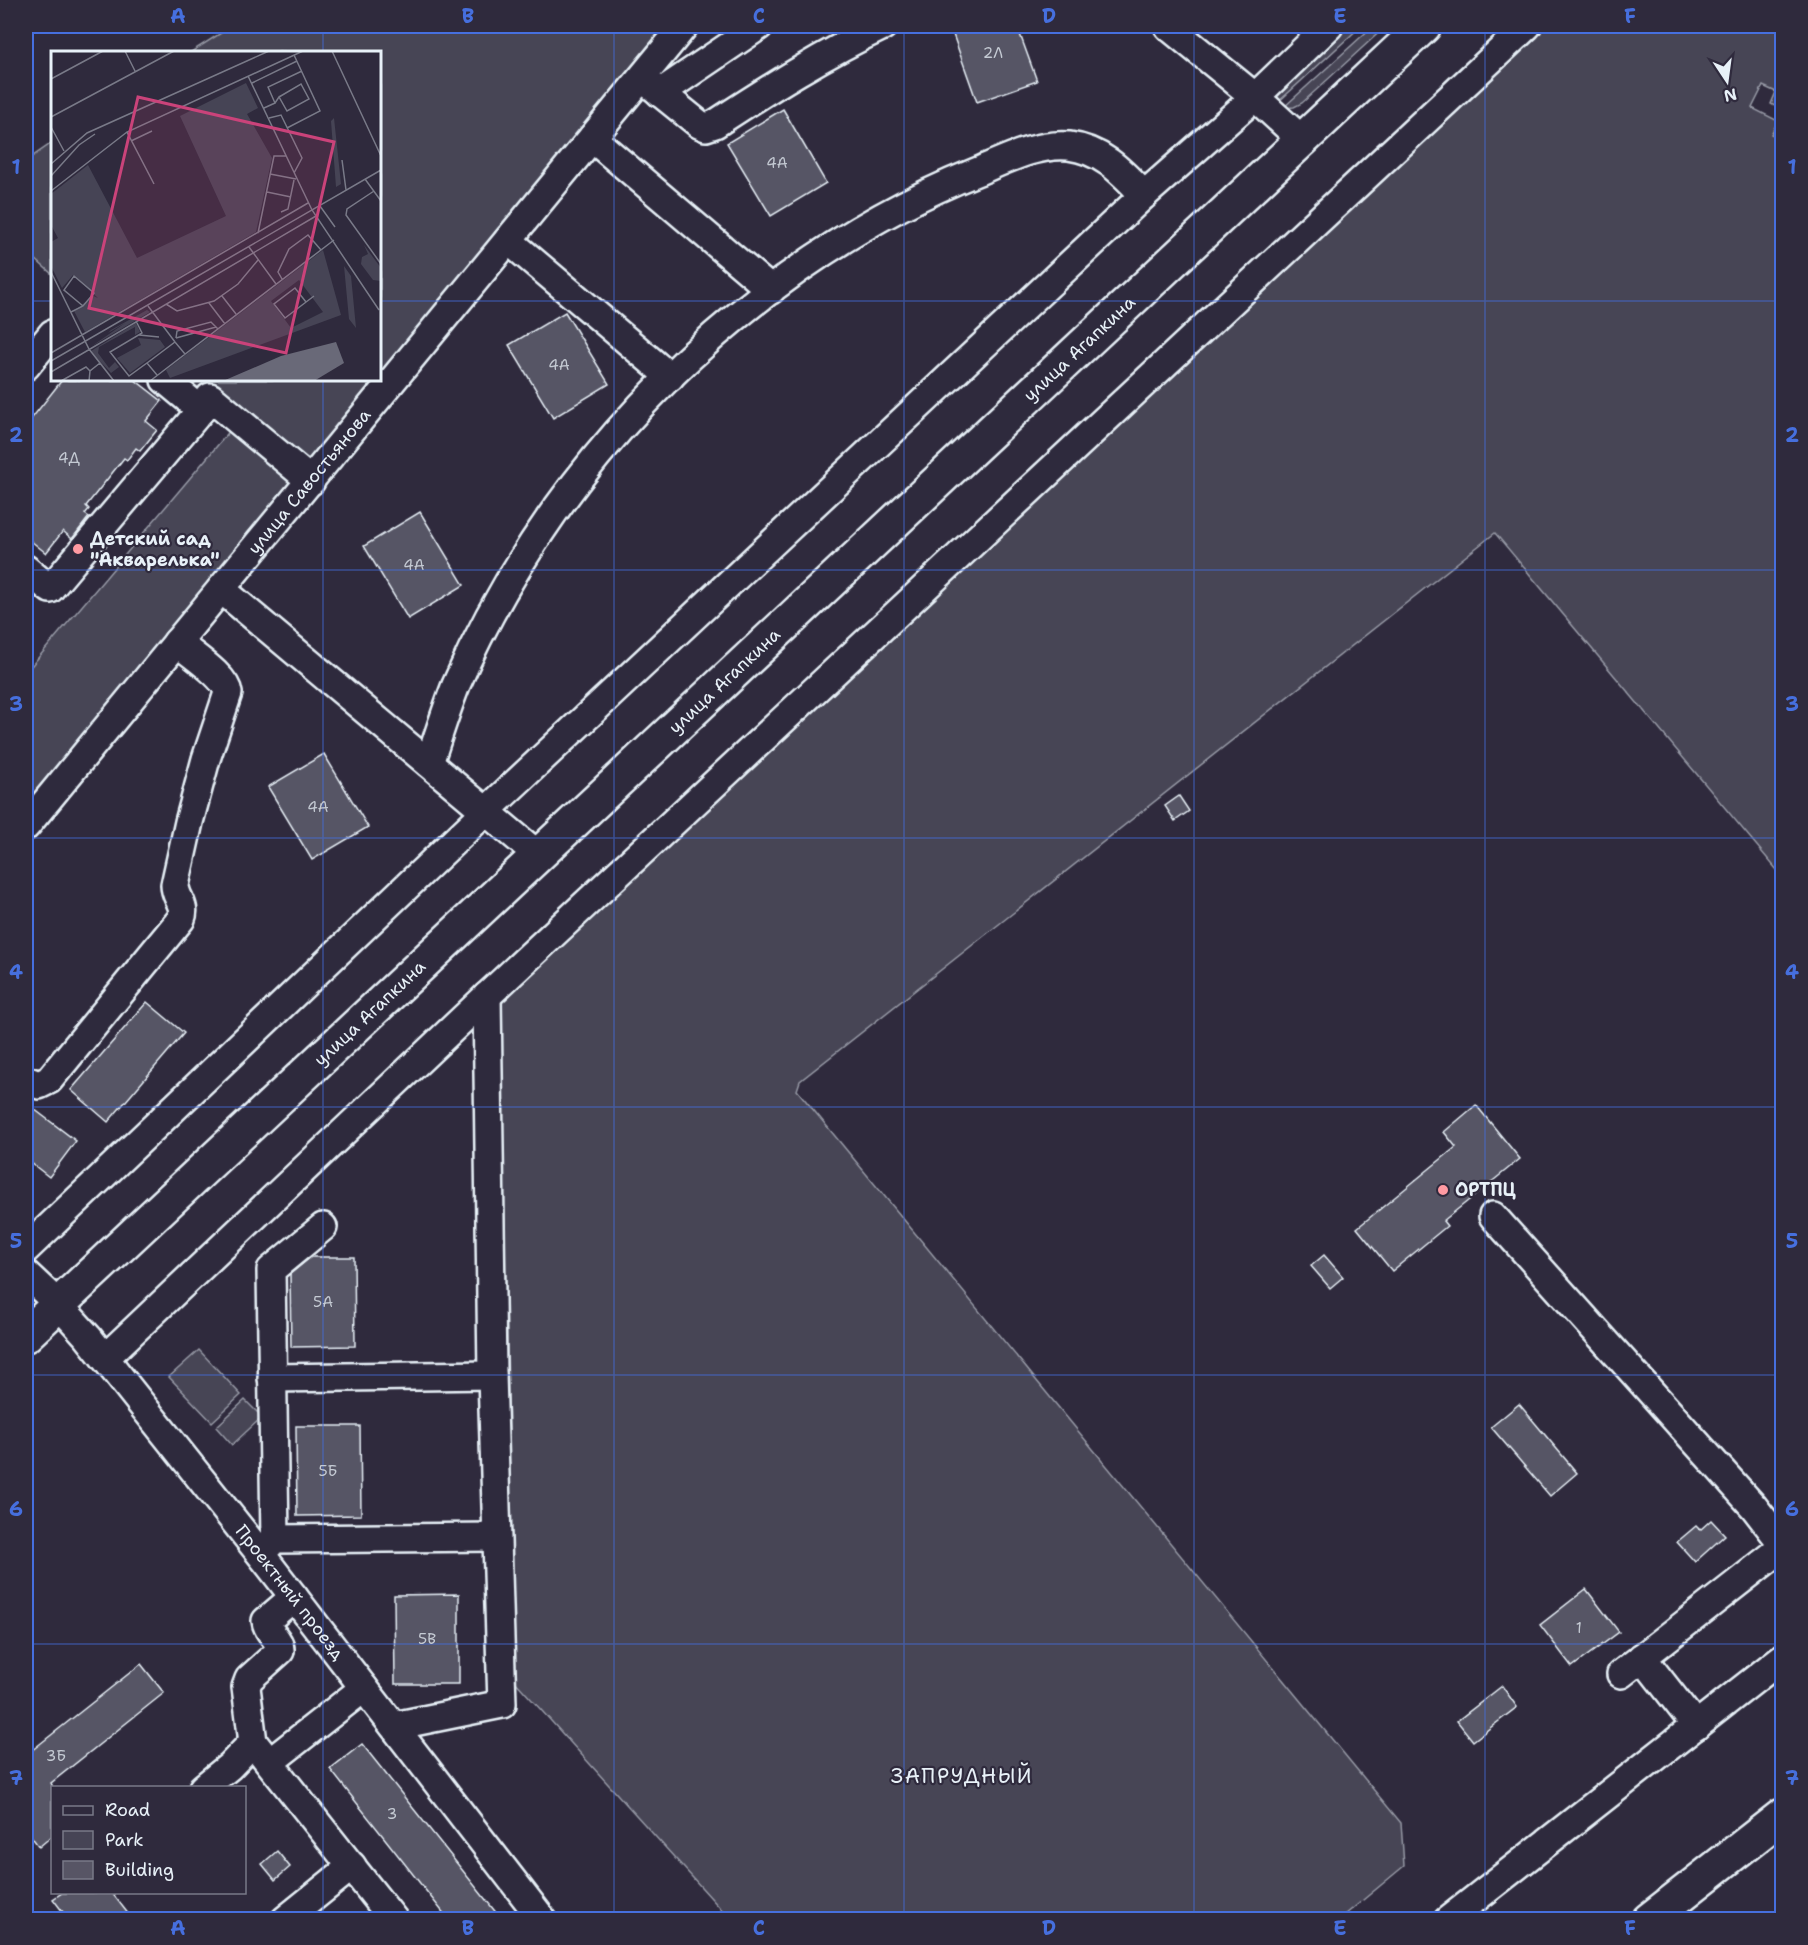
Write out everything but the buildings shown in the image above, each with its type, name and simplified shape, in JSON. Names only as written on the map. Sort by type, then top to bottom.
[{"type":"main road","name":"улица Агапкина","points":[[26,1335],[1424,26]]},
{"type":"main road","points":[[1649,1920],[1782,1816]]},
{"type":"street","name":"улица Савостьянова","points":[[26,826],[592,138],[651,85],[684,26]]},
{"type":"street","points":[[759,26],[651,85],[699,124],[706,127],[715,124],[781,81],[830,53],[883,26]]},
{"type":"street","points":[[1168,26],[1302,140]]},
{"type":"street","points":[[26,1249],[486,811],[1144,195],[1254,97],[1329,26]]},
{"type":"street","points":[[105,1358],[487,996],[1527,26]]},
{"type":"street","points":[[592,138],[771,290]]},
{"type":"street","points":[[429,763],[456,687],[485,626],[518,568],[554,512],[595,458],[639,408],[737,316],[846,239],[904,206],[964,177],[1038,148],[1070,146],[1100,155],[1120,170],[1144,195]]},
{"type":"street","points":[[508,240],[670,377]]},
{"type":"street","points":[[26,366],[51,335]]},
{"type":"street","points":[[166,381],[201,410]]},
{"type":"street","points":[[26,569],[50,589],[210,397],[311,481]]},
{"type":"street","points":[[220,589],[538,855]]},
{"type":"street","points":[[26,1080],[39,1085],[49,1080],[181,919],[182,903],[175,892],[175,885],[191,811],[228,693],[222,680],[177,642]]},
{"type":"street","points":[[394,1726],[502,1704],[492,1375],[487,996]]},
{"type":"street","points":[[1493,1216],[1754,1506],[1782,1542]]},
{"type":"street","points":[[323,1227],[271,1270],[272,1378],[268,1546],[496,1537]]},
{"type":"street","name":"Проектный проезд","points":[[26,1274],[58,1304],[268,1546],[294,1597],[543,1920]]},
{"type":"street","points":[[272,1378],[492,1375]]},
{"type":"street","points":[[1621,1674],[1782,1548]]},
{"type":"street","points":[[294,1597],[266,1621],[266,1625],[280,1646],[280,1651],[249,1679],[246,1687],[253,1742],[394,1920]]},
{"type":"street","points":[[1642,1657],[1696,1726]]},
{"type":"street","points":[[1448,1920],[1782,1658]]},
{"type":"street","points":[[270,1762],[364,1688]]},
{"type":"street","points":[[205,1786],[230,1766],[253,1742]]},
{"type":"street","points":[[285,1920],[352,1866]]},
{"type":"green space","points":[[232,26],[672,26],[381,379],[381,51],[193,51]]},
{"type":"green space","points":[[1338,26],[1361,26],[1276,104],[1272,88]]},
{"type":"green space","points":[[1373,26],[1386,26],[1302,103],[1294,107],[1283,108]]},
{"type":"green space","points":[[1543,26],[1782,26],[1782,110],[1771,104],[1776,92],[1763,86],[1752,108],[1778,121],[1771,134],[1782,140],[1782,876],[1495,533],[800,1081],[797,1090],[1401,1823],[1404,1866],[1340,1919],[730,1919],[514,1680],[500,1003]]},
{"type":"green space","points":[[51,144],[51,273],[26,251],[26,161]]},
{"type":"green space","points":[[178,381],[379,381],[26,810],[26,671],[233,427]]},
{"type":"green space","points":[[199,1350],[241,1395],[212,1422],[169,1377]]},
{"type":"green space","points":[[245,1400],[262,1417],[232,1445],[216,1427]]},
{"type":"place","name":"Детский сад \"Акварелька\"","points":[[78,549]]},
{"type":"place","name":"ОРТПЦ","points":[[1443,1190]]},
{"type":"district","name":"ЗАПРУДНЫЙ","points":[[962,1776]]}]
